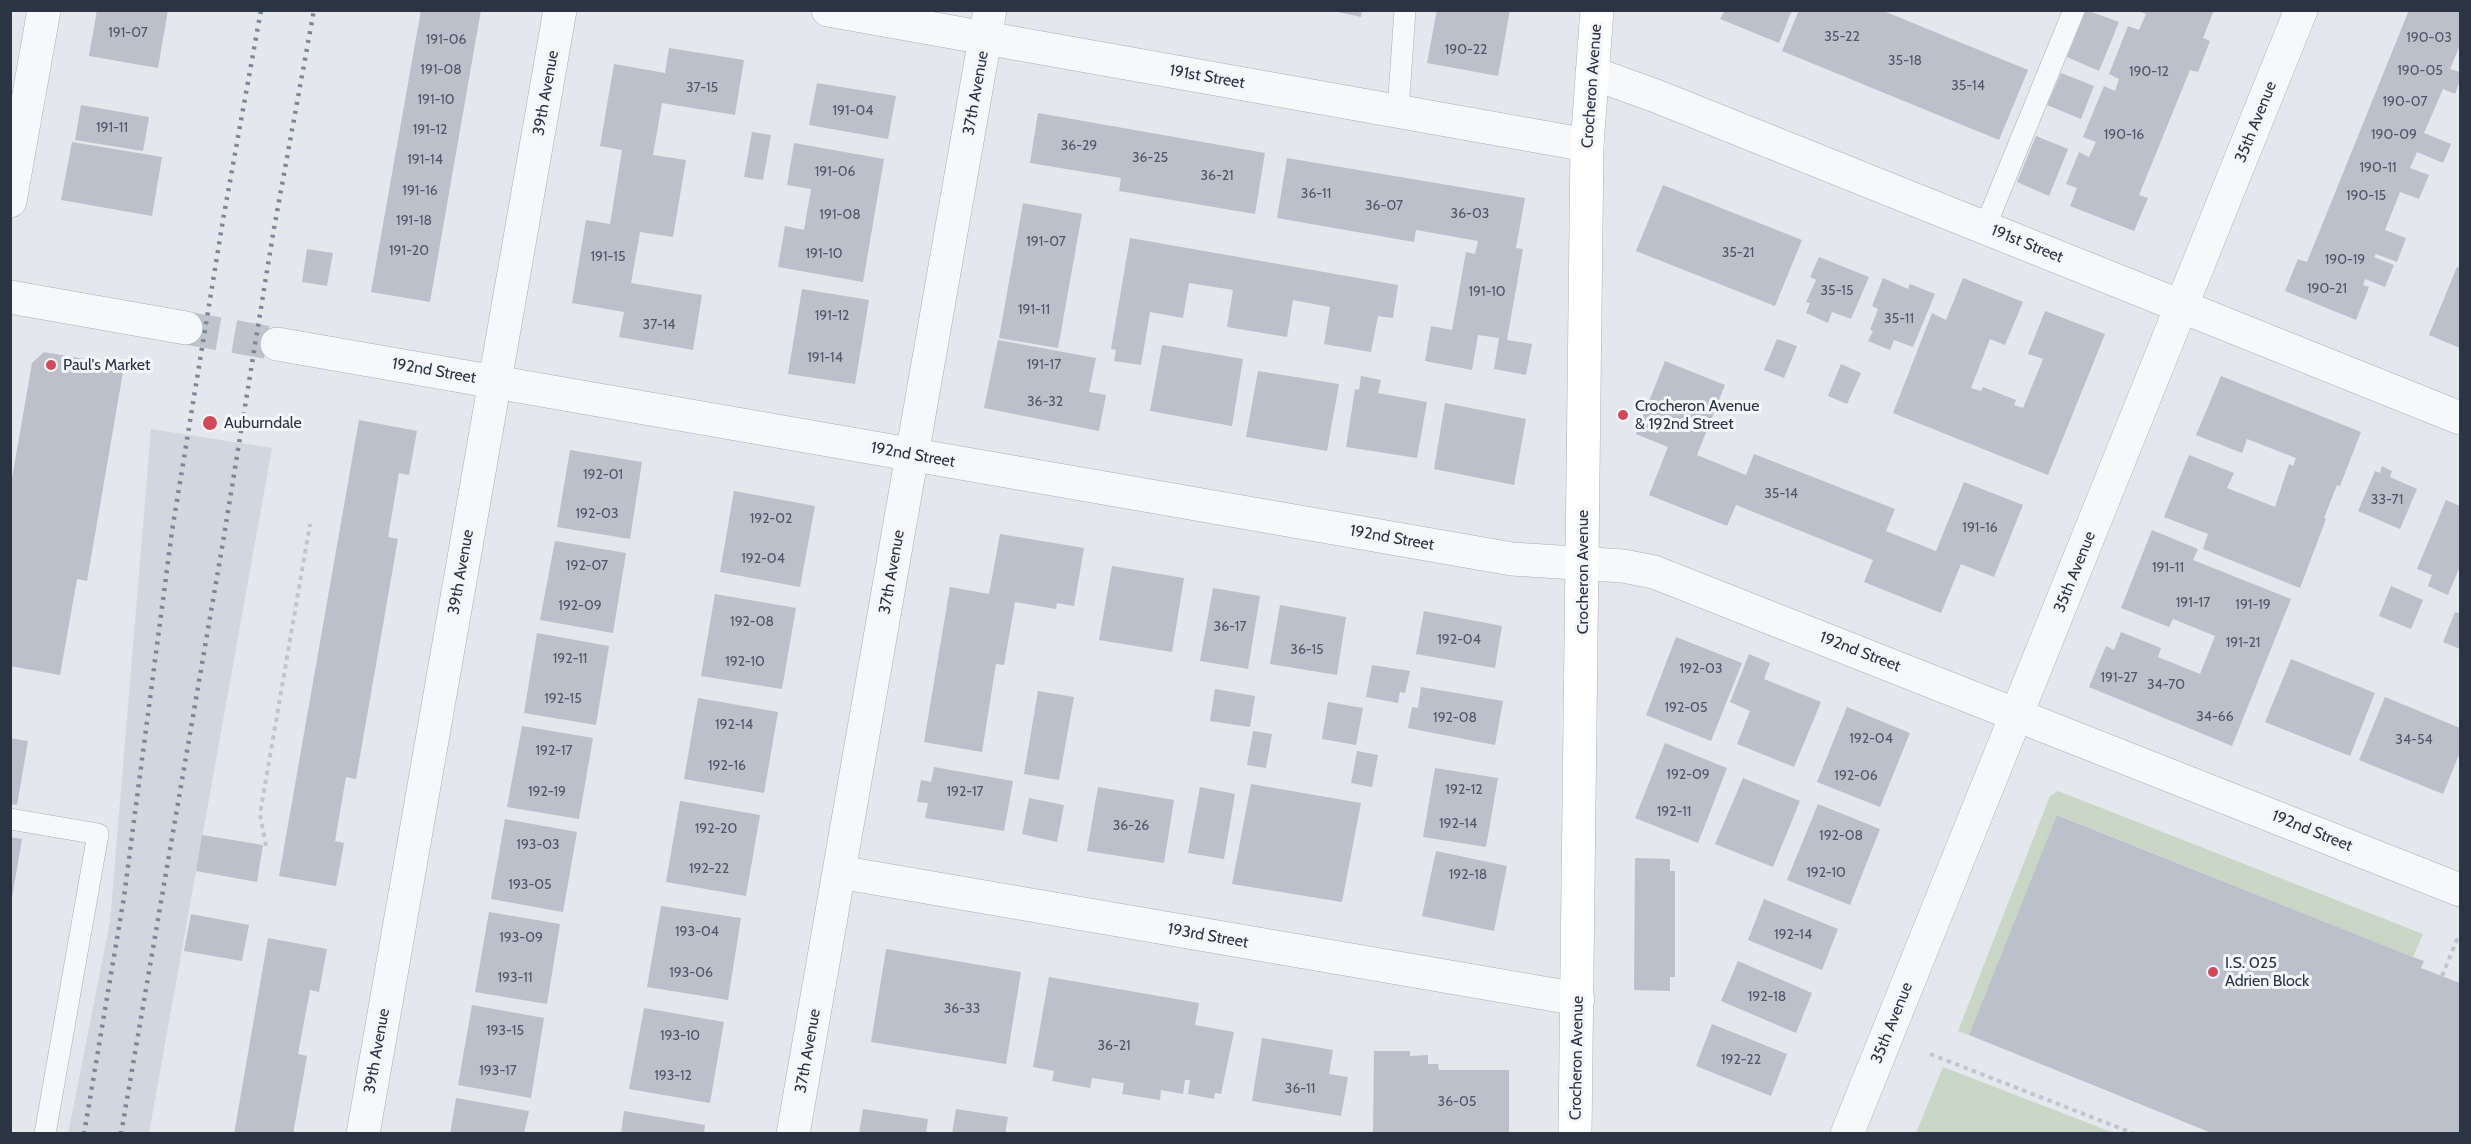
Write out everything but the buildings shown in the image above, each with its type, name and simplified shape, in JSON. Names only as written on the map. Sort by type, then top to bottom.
[{"type":"street","points":[[10,201],[44,10]]},
{"type":"street","name":"39th Avenue","points":[[363,1134],[560,10]]},
{"type":"street","name":"191st Street","points":[[828,10],[988,24],[1398,111],[1587,145]]},
{"type":"street","name":"Crocheron Avenue","points":[[1575,1134],[1587,145],[1597,10]]},
{"type":"street","name":"35th Avenue","points":[[1847,1134],[2301,10]]},
{"type":"street","name":"37th Avenue","points":[[793,1134],[988,24]]},
{"type":"street","name":"191st Street","points":[[1592,73],[1656,96],[2460,418]]},
{"type":"street","points":[[10,297],[186,328]]},
{"type":"street","name":"192nd Street","points":[[277,344],[1512,559],[1623,566],[1654,572],[2460,890]]},
{"type":"street","name":"193rd Street","points":[[839,872],[1578,999]]},
{"type":"lane","points":[[1398,111],[1405,10]]},
{"type":"lane","points":[[1984,227],[2074,10]]},
{"type":"lane","points":[[10,819],[98,834],[45,1134]]},
{"type":"path","points":[[266,846],[260,814],[310,524]]},
{"type":"path","points":[[2442,976],[2458,937]]},
{"type":"path","points":[[1930,1054],[2135,1134]]},
{"type":"shaded area","points":[[151,429],[272,448],[149,1133],[68,1134],[110,922]]},
{"type":"green space","points":[[2058,791],[2423,934],[2413,957],[2058,815],[1969,1035],[1958,1031],[2050,796]]},
{"type":"green space","points":[[1943,1067],[2114,1133],[1916,1133]]},
{"type":"tunnel","points":[[186,328],[277,344]]},
{"type":"railway","points":[[84,1134],[124,897],[172,531],[223,220],[261,10]]},
{"type":"railway","points":[[121,1134],[223,542],[273,234],[314,10]]},
{"type":"place","name":"Paul's Market","points":[[51,365]]},
{"type":"place","name":"Crocheron Avenue & 192nd Street","points":[[1623,415]]},
{"type":"place","name":"Auburndale","points":[[210,423]]},
{"type":"place","name":"I.S. 025 Adrien Block","points":[[2213,972]]}]
